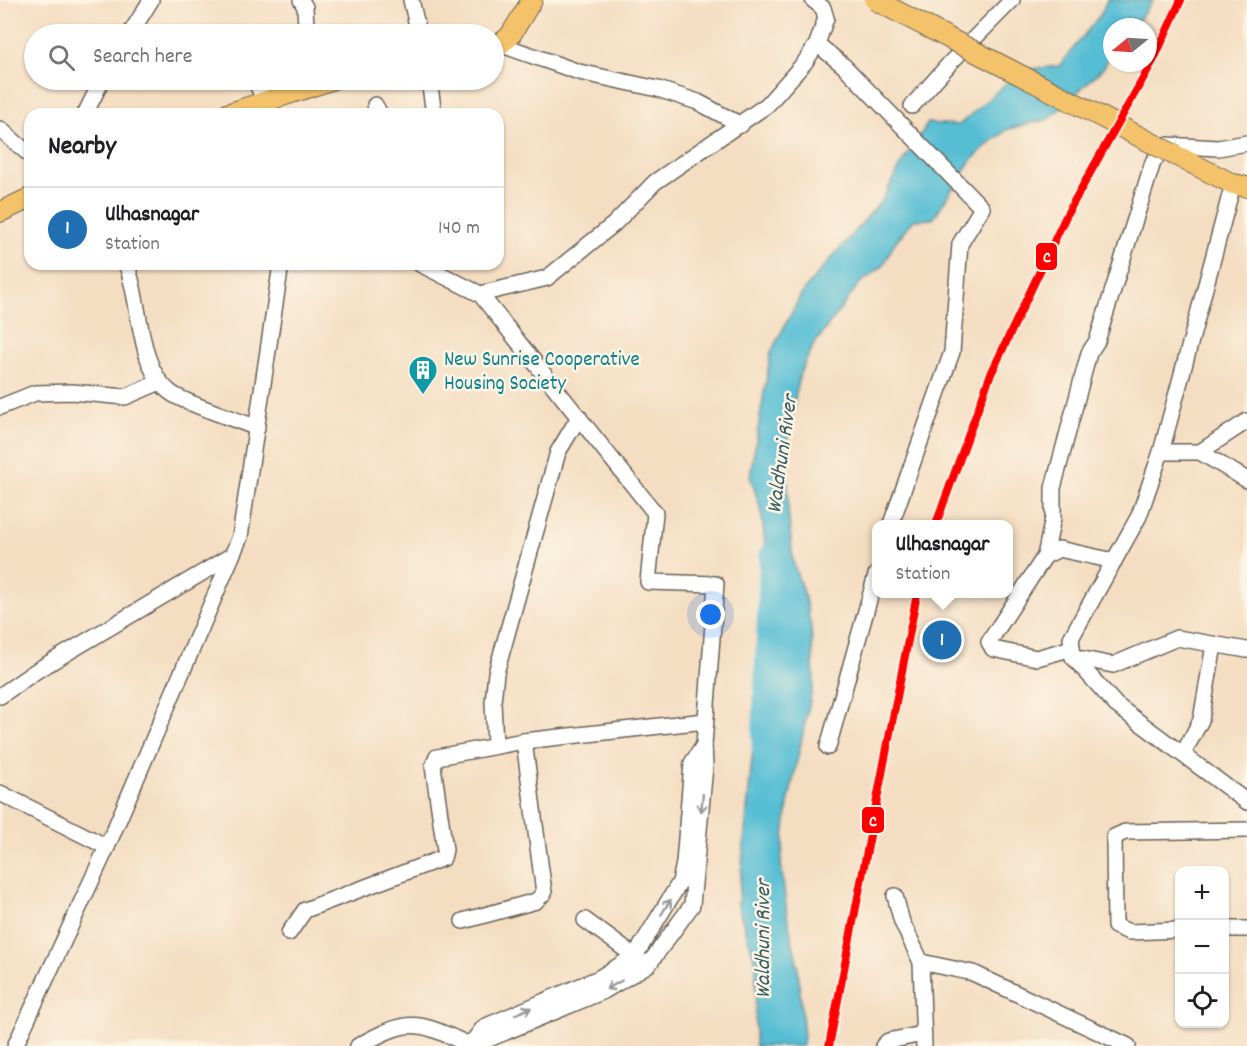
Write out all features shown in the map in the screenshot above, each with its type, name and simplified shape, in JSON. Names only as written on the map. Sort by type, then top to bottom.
[{"type":"main road","points":[[504,41],[510,36],[532,0]]},
{"type":"main road","points":[[875,0],[1175,155],[1240,186]]},
{"type":"main road","points":[[268,107],[308,90]]},
{"type":"main road","points":[[0,212],[24,201]]},
{"type":"street","points":[[135,24],[152,0]]},
{"type":"street","points":[[301,0],[305,7],[306,24]]},
{"type":"street","points":[[411,0],[417,24]]},
{"type":"street","points":[[480,294],[547,278],[614,224],[655,182],[767,105],[805,62],[817,44],[826,18],[823,8],[813,0]]},
{"type":"street","points":[[912,106],[951,62],[1012,0]]},
{"type":"street","points":[[817,44],[844,66],[982,208],[960,244],[952,352],[893,520]]},
{"type":"street","points":[[504,49],[579,72],[658,88],[698,102],[741,125]]},
{"type":"street","points":[[88,108],[97,90]]},
{"type":"street","points":[[260,90],[268,107]]},
{"type":"street","points":[[430,90],[433,108]]},
{"type":"street","points":[[0,129],[24,150]]},
{"type":"street","points":[[1247,143],[1218,148],[1166,146],[1153,162],[1097,341],[1089,353],[1053,488],[1053,519],[1045,556],[989,646],[993,649],[1037,658],[1073,652],[1113,665],[1177,639],[1247,650]]},
{"type":"street","points":[[1240,186],[1161,452],[1139,516],[1071,638],[1073,652],[1116,705],[1247,802]]},
{"type":"street","points":[[129,270],[150,364],[160,382],[172,394],[256,428]]},
{"type":"street","points":[[15,1046],[107,847],[229,557],[240,537],[280,270]]},
{"type":"street","points":[[358,1046],[388,1030],[418,1025],[476,1042],[484,1027],[641,961],[692,905],[705,766],[705,721],[716,584],[648,582],[655,513],[480,294],[432,270]]},
{"type":"street","points":[[0,407],[35,393],[72,392],[125,397],[160,382]]},
{"type":"street","points":[[495,745],[493,702],[496,673],[558,452],[579,417]]},
{"type":"street","points":[[1200,452],[1247,421]]},
{"type":"street","points":[[1161,452],[1200,452],[1247,480]]},
{"type":"street","points":[[1045,556],[1059,549],[1114,561]]},
{"type":"street","points":[[0,696],[45,666],[229,557]]},
{"type":"street","points":[[828,747],[872,589]]},
{"type":"street","points":[[1183,754],[1201,720],[1214,645]]},
{"type":"street","points":[[289,933],[305,910],[443,858],[445,850],[434,761],[441,756],[524,741],[705,721]]},
{"type":"street","points":[[463,921],[536,901],[544,893],[524,741]]},
{"type":"street","points":[[641,961],[680,882],[684,863],[692,763],[704,745]]},
{"type":"street","points":[[0,793],[107,847]]},
{"type":"street","points":[[1175,930],[1129,932],[1121,931],[1115,926],[1114,837],[1125,832],[1247,830]]},
{"type":"street","points":[[883,1046],[888,1041],[924,1040],[921,962],[902,922],[895,896]]},
{"type":"street","points":[[585,920],[641,961]]},
{"type":"street","points":[[1229,929],[1247,929]]},
{"type":"street","points":[[921,962],[973,973],[1128,1046]]},
{"type":"water","points":[[1107,0],[1153,0],[1140,18],[1103,18],[1103,68],[1049,119],[1008,129],[969,163],[933,219],[914,220],[895,242],[883,266],[859,284],[813,346],[800,373],[788,433],[788,509],[793,562],[805,598],[811,627],[814,681],[788,804],[781,863],[787,915],[798,968],[804,1038],[802,1046],[755,1046],[756,963],[738,907],[754,737],[764,718],[769,696],[776,636],[761,510],[750,476],[771,352],[803,291],[883,199],[900,166],[928,123],[959,125],[1021,70],[1059,66],[1101,14]]},
{"type":"waterway","name":"Waldhuni River","points":[[762,748],[770,555]]},
{"type":"transit line","name":"C","points":[[937,520],[990,376],[1067,214],[1154,59],[1181,0]]},
{"type":"transit line","name":"C","points":[[829,1046],[916,598]]},
{"type":"place","name":"New Sunrise Cooperative Housing Society","points":[[423,396]]},
{"type":"place","name":"Ulhasnagar","points":[[942,640]]}]
